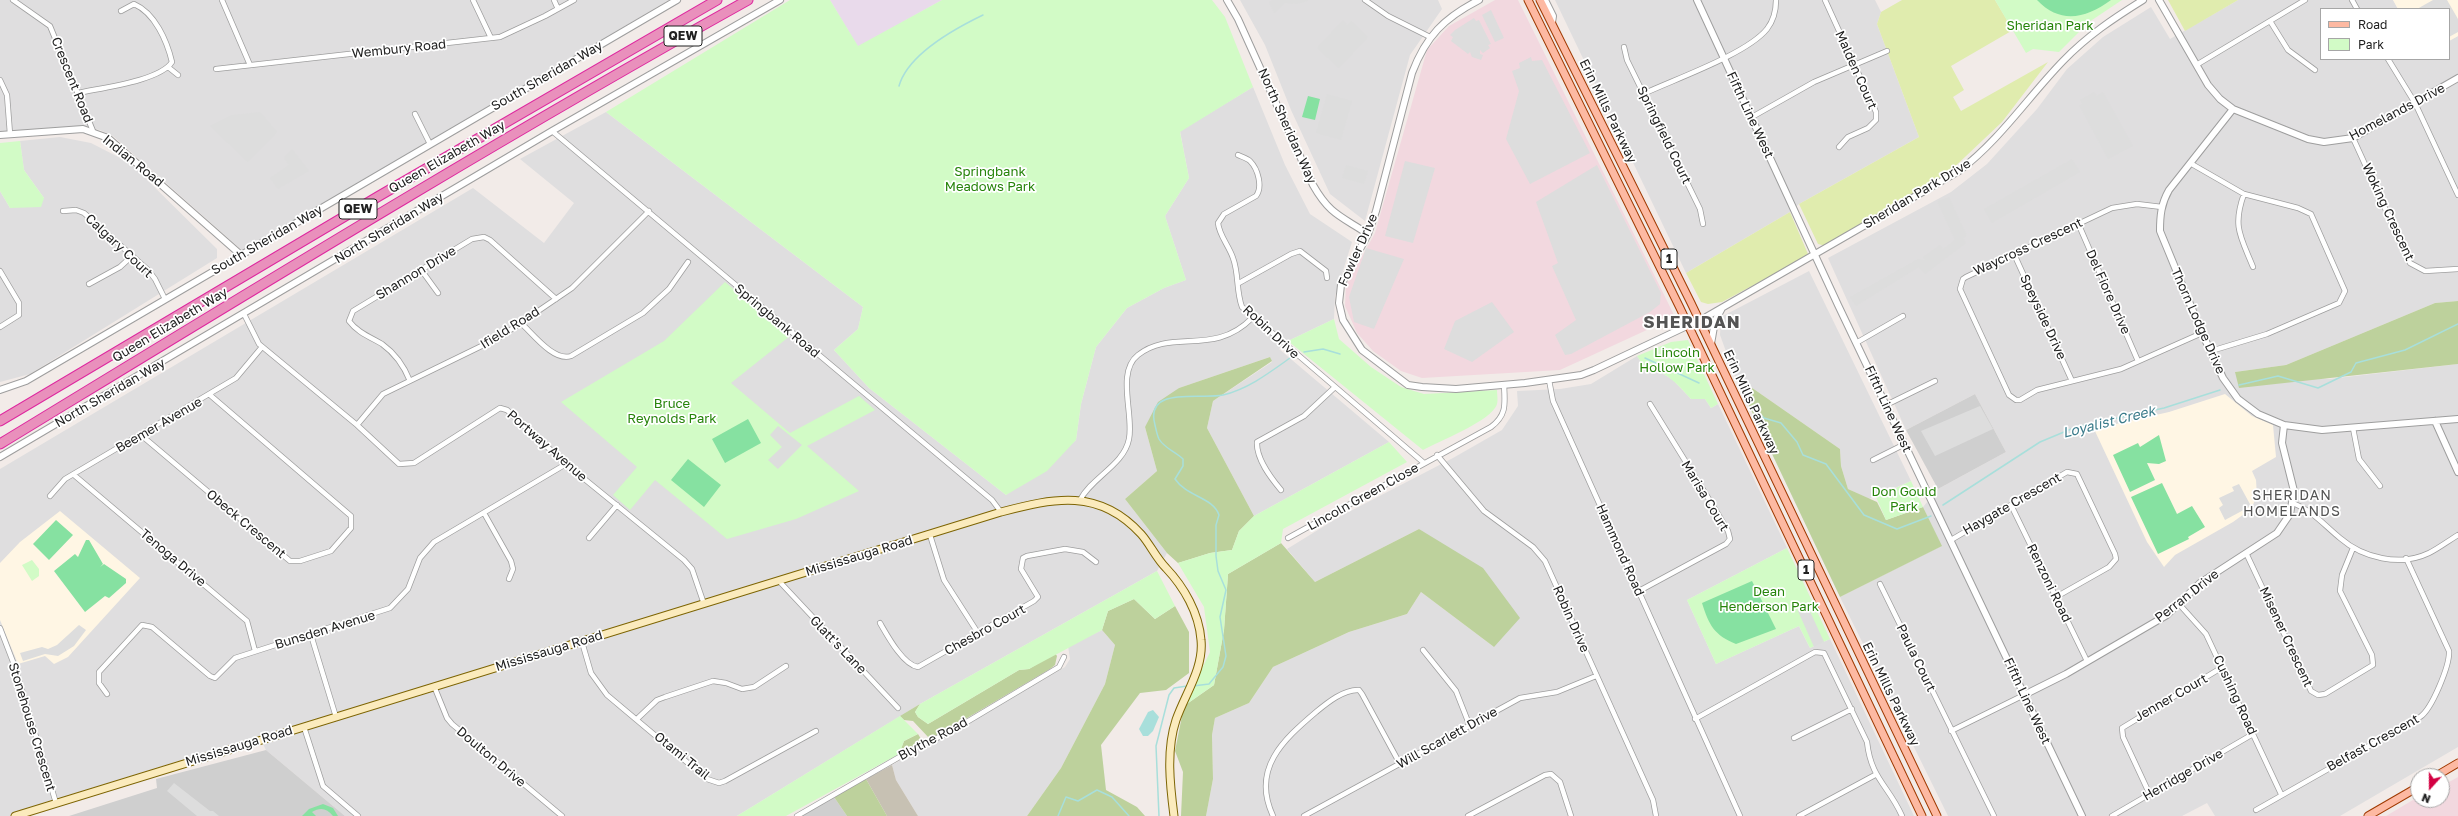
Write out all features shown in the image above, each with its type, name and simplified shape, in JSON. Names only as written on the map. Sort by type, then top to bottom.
[{"type":"highway","name":"Queen Elizabeth Way","points":[[0,421],[380,196],[717,0]]},
{"type":"highway","name":"Queen Elizabeth Way","points":[[0,444],[384,210],[617,73],[748,0]]},
{"type":"main road","name":"Erin Mills Parkway","points":[[1528,0],[1688,326],[1922,816]]},
{"type":"main road","name":"Erin Mills Parkway","points":[[1540,0],[1699,320],[1937,816]]},
{"type":"main road","name":"Mississauga Road","points":[[15,816],[1001,512],[1039,502],[1063,499],[1083,500],[1113,513],[1131,524],[1169,570],[1196,615],[1201,641],[1200,659],[1176,720],[1170,750],[1174,816]]},
{"type":"main road","points":[[2368,816],[2410,792]]},
{"type":"street","name":"Crescent Road","points":[[13,0],[50,26],[93,131]]},
{"type":"street","points":[[222,0],[250,65]]},
{"type":"street","points":[[473,0],[491,38]]},
{"type":"street","points":[[554,0],[558,9]]},
{"type":"street","name":"Wembury Road","points":[[216,68],[500,37],[574,0]]},
{"type":"street","name":"South Sheridan Way","points":[[0,390],[26,381],[678,0]]},
{"type":"street","name":"North Sheridan Way","points":[[0,457],[552,131],[780,0]]},
{"type":"street","name":"North Sheridan Way","points":[[1227,0],[1238,19],[1312,185],[1323,204],[1334,213],[1368,234]]},
{"type":"street","points":[[1365,0],[1388,16],[1430,37]]},
{"type":"street","name":"Fowler Drive","points":[[1479,0],[1458,11],[1430,37],[1419,54],[1412,73],[1376,211],[1368,234],[1341,285],[1339,303],[1343,320],[1362,350],[1408,385],[1456,389],[1549,380]]},
{"type":"street","points":[[1545,0],[1552,16],[1552,24]]},
{"type":"street","name":"Fifth Line West","points":[[1696,0],[1752,117],[1856,343],[2082,816]]},
{"type":"street","points":[[1643,94],[1724,58],[1752,42],[1768,28],[1775,15],[1776,0]]},
{"type":"street","name":"Malden Court","points":[[1825,0],[1876,112],[1876,120],[1868,128],[1848,137],[1839,147]]},
{"type":"street","name":"Sheridan Park Drive","points":[[1549,380],[1581,375],[1594,370],[1688,326],[1940,183],[1976,158],[2064,60],[2096,30],[2143,0]]},
{"type":"street","name":"Homelands Drive","points":[[2159,0],[2198,64],[2208,85],[2220,99],[2233,108],[2308,139],[2324,142],[2353,138],[2458,78]]},
{"type":"street","points":[[2198,64],[2305,0]]},
{"type":"street","points":[[78,92],[131,82],[168,67],[172,62],[160,30],[147,12],[134,4],[121,11]]},
{"type":"street","points":[[2270,21],[2288,50],[2315,70]]},
{"type":"street","name":"Springfield Court","points":[[1624,47],[1627,60],[1700,209],[1703,224]]},
{"type":"street","points":[[1752,117],[1814,82],[1887,51]]},
{"type":"street","points":[[2389,60],[2414,103],[2458,195]]},
{"type":"street","points":[[168,67],[178,75]]},
{"type":"street","points":[[0,80],[7,95],[10,134]]},
{"type":"street","name":"Thorn Lodge Drive","points":[[2233,108],[2169,190],[2162,207],[2160,231],[2202,333],[2212,351],[2223,378],[2238,399],[2258,414],[2284,425],[2309,430],[2353,428],[2458,418]]},
{"type":"street","points":[[415,114],[430,144]]},
{"type":"street","name":"Indian Road","points":[[0,135],[63,129],[83,129],[93,131],[118,145],[241,255]]},
{"type":"street","name":"Springbank Road","points":[[552,131],[992,500],[1001,512]]},
{"type":"street","name":"Woking Crescent","points":[[2353,138],[2410,263],[2425,271],[2458,269]]},
{"type":"street","name":"Robin Drive","points":[[1238,155],[1250,161],[1260,184],[1259,192],[1256,196],[1224,214],[1218,223],[1233,258],[1239,284],[1239,300],[1242,307],[1252,318],[1424,463]]},
{"type":"street","points":[[2190,163],[2244,194],[2298,208],[2311,214],[2345,291],[2340,303],[2274,331],[2212,351]]},
{"type":"street","points":[[2244,194],[2239,208],[2238,229],[2253,267]]},
{"type":"street","name":"Waycross Crescent","points":[[2162,207],[2137,204],[2120,205],[2078,223],[1962,279],[1960,289],[2012,398],[2020,400],[2038,390],[2121,369],[2202,333]]},
{"type":"street","name":"Calgary Court","points":[[63,211],[76,210],[84,213],[155,279],[165,299]]},
{"type":"street","name":"Ifield Road","points":[[357,425],[383,394],[500,337],[572,288],[649,211]]},
{"type":"street","name":"Del Fiore Drive","points":[[2078,223],[2138,361]]},
{"type":"street","name":"Shannon Drive","points":[[410,381],[404,367],[391,351],[359,331],[348,321],[353,311],[422,271],[472,239],[484,237],[497,245],[556,299]]},
{"type":"street","points":[[1239,284],[1291,254],[1300,251],[1326,272],[1327,278]]},
{"type":"street","name":"Speyside Drive","points":[[2014,254],[2072,381]]},
{"type":"street","points":[[88,284],[120,267],[132,256]]},
{"type":"street","points":[[521,323],[556,355],[566,358],[572,356],[643,313],[668,289],[688,262]]},
{"type":"street","points":[[0,271],[19,303],[20,309],[19,315],[0,327]]},
{"type":"street","points":[[422,271],[438,293]]},
{"type":"street","points":[[1710,344],[1714,321],[1722,308]]},
{"type":"street","name":"Portway Avenue","points":[[244,314],[262,347],[357,425],[399,464],[407,465],[414,463],[500,408],[517,417],[566,464],[692,569],[704,604]]},
{"type":"street","points":[[1856,343],[1903,316]]},
{"type":"street","points":[[1083,500],[1086,489],[1116,462],[1129,439],[1127,371],[1132,360],[1149,348],[1175,342],[1226,337],[1236,332],[1252,318]]},
{"type":"street","name":"Beemer Avenue","points":[[50,496],[65,479],[210,395],[236,378],[262,347]]},
{"type":"street","name":"Hammond Road","points":[[1549,380],[1553,401],[1740,816]]},
{"type":"street","points":[[1886,405],[1935,381]]},
{"type":"street","name":"Lincoln Green Close","points":[[1288,538],[1499,421],[1505,411],[1504,385]]},
{"type":"street","points":[[1281,490],[1272,480],[1257,453],[1257,442],[1304,416],[1335,387]]},
{"type":"street","name":"Obeck Crescent","points":[[141,435],[290,561],[300,561],[331,551],[351,528],[351,516],[210,395]]},
{"type":"street","name":"Marisa Court","points":[[1639,591],[1726,544],[1730,539],[1728,531],[1715,509],[1650,404]]},
{"type":"street","points":[[2435,421],[2458,472]]},
{"type":"street","name":"Perran Drive","points":[[1951,731],[2087,662],[2167,615],[2200,583],[2247,554],[2277,533],[2290,514],[2293,503],[2292,479],[2282,443],[2284,425]]},
{"type":"street","points":[[2353,428],[2359,459],[2380,486]]},
{"type":"street","points":[[1873,460],[1904,444]]},
{"type":"street","name":"Robin Drive","points":[[1437,455],[1484,511],[1533,547],[1545,561],[1653,800],[1656,816]]},
{"type":"street","name":"Bunsden Avenue","points":[[107,694],[99,683],[99,672],[142,625],[152,627],[210,676],[215,678],[235,658],[311,635],[390,608],[408,589],[420,558],[434,542],[566,464]]},
{"type":"street","name":"Haygate Crescent","points":[[1951,540],[2067,472],[2074,473],[2079,477],[2116,559],[2109,567],[2056,597]]},
{"type":"street","name":"Tenoga Drive","points":[[74,475],[247,621],[255,651]]},
{"type":"street","points":[[2293,503],[2316,517],[2353,548],[2388,560],[2428,553],[2458,535]]},
{"type":"street","points":[[589,538],[617,505]]},
{"type":"street","name":"Renzoni Road","points":[[2011,505],[2087,662]]},
{"type":"street","points":[[484,513],[511,561],[513,569],[509,579]]},
{"type":"street","points":[[930,534],[944,580],[978,633]]},
{"type":"street","name":"Misener Crescent","points":[[2247,554],[2311,691],[2318,695],[2325,694],[2373,665],[2372,655],[2340,590],[2342,575],[2353,548]]},
{"type":"street","name":"Chesbro Court","points":[[880,623],[890,642],[911,664],[918,667],[1030,604],[1038,597],[1021,569],[1023,558],[1065,549],[1084,552],[1096,562]]},
{"type":"street","name":"Belfast Crescent","points":[[2256,810],[2281,794],[2420,717],[2430,707],[2448,662],[2449,651],[2406,558]]},
{"type":"street","name":"Glatt's Lane","points":[[779,581],[898,708]]},
{"type":"street","name":"Paula Court","points":[[1880,584],[1994,816]]},
{"type":"street","name":"Cushing Road","points":[[2179,604],[2206,634],[2281,794]]},
{"type":"street","name":"Stonehouse Crescent","points":[[0,628],[15,668],[56,803]]},
{"type":"street","points":[[311,635],[336,717]]},
{"type":"street","name":"Otami Trail","points":[[582,642],[586,662],[607,695],[707,779],[719,783],[816,731]]},
{"type":"street","points":[[1423,650],[1456,691],[1469,724]]},
{"type":"street","points":[[1695,719],[1818,651],[1827,655],[1867,742],[1869,757],[1875,775],[1898,807],[1902,816]]},
{"type":"street","name":"Blythe Road","points":[[797,816],[915,748],[950,732],[1059,667],[1064,657]]},
{"type":"street","points":[[637,719],[657,700],[665,697],[713,681],[726,683],[742,689],[754,687],[786,666]]},
{"type":"street","name":"Jenner Court","points":[[2150,795],[2123,737],[2122,728],[2221,668]]},
{"type":"street","name":"Will Scarlett Drive","points":[[1304,816],[1400,764],[1469,724],[1520,698],[1557,692],[1596,676]]},
{"type":"street","name":"Doulton Drive","points":[[434,686],[447,718],[452,724],[562,816]]},
{"type":"street","points":[[1273,816],[1267,801],[1266,777],[1274,754],[1288,736],[1326,704],[1350,691],[1359,690],[1362,694],[1400,764]]},
{"type":"street","points":[[1794,738],[1852,709]]},
{"type":"street","points":[[304,727],[323,786],[358,816]]},
{"type":"street","name":"Herridge Drive","points":[[2112,816],[2253,734]]},
{"type":"street","points":[[1468,816],[1545,775],[1551,774],[1560,782],[1571,816]]},
{"type":"street","points":[[1799,816],[1875,775]]},
{"type":"shaded area","points":[[0,0],[669,0],[245,253],[113,136],[100,130],[79,127],[0,132]]},
{"type":"shaded area","points":[[830,0],[942,0],[858,47]]},
{"type":"shaded area","points":[[1240,0],[1438,0],[1442,9],[1410,55],[1365,221],[1330,194],[1291,110],[1265,45]]},
{"type":"shaded area","points":[[1273,0],[1308,1],[1297,4],[1285,3],[1274,13],[1269,2]]},
{"type":"shaded area","points":[[1495,0],[1518,0],[1675,317],[1560,370],[1422,378],[1401,371],[1373,351],[1357,333],[1345,306],[1346,285],[1375,233],[1427,50],[1449,26]]},
{"type":"shaded area","points":[[1555,0],[1875,0],[1881,12],[1877,24],[1919,137],[1799,204],[1790,212],[1686,273]]},
{"type":"shaded area","points":[[2238,0],[2393,0],[2397,8],[2320,8],[2320,60],[2450,60],[2450,40],[2458,36],[2458,301],[2435,303],[2286,365],[2235,372],[2329,379],[2458,364],[2458,747],[2422,768],[2410,768],[2410,775],[2340,816],[2215,816],[2207,803],[2182,816],[1948,816],[1840,597],[1941,546],[1923,507],[1938,489],[2006,452],[1975,394],[1906,430],[1828,258],[1951,192],[1987,164],[2037,109],[2067,69],[2103,37],[2151,7],[2170,39]]},
{"type":"shaded area","points":[[2393,0],[2458,0],[2458,36],[2450,40],[2450,8],[2397,8]]},
{"type":"shaded area","points":[[2433,0],[2447,0],[2458,19],[2458,32],[2450,36],[2450,8],[2419,8]]},
{"type":"shaded area","points":[[1491,10],[1504,38],[1495,42],[1482,15]]},
{"type":"shaded area","points":[[1474,18],[1476,21],[1479,20],[1491,44],[1488,45],[1490,48],[1483,53],[1480,50],[1480,54],[1483,55],[1481,60],[1472,57],[1470,52],[1468,54],[1451,41],[1453,37],[1450,35]]},
{"type":"shaded area","points":[[1343,20],[1347,25],[1351,21],[1368,37],[1339,68],[1317,48]]},
{"type":"shaded area","points":[[1531,57],[1532,61],[1542,60],[1590,153],[1530,184],[1506,139],[1519,91],[1512,71],[1520,68],[1519,63]]},
{"type":"shaded area","points":[[1253,87],[1285,165],[1310,214],[1352,242],[1335,296],[1334,319],[1288,341],[1279,349],[1389,442],[1254,516],[1207,428],[1213,401],[1272,362],[1270,357],[1179,388],[1145,427],[1157,471],[1125,499],[1167,553],[1157,571],[920,704],[737,816],[345,816],[266,750],[259,736],[15,812],[16,816],[0,816],[0,469],[473,188],[544,243],[574,203],[520,159],[606,112],[863,307],[858,329],[834,350],[869,388],[1006,495],[1076,440],[1081,404],[1096,347],[1127,308],[1164,288],[1186,280],[1165,216],[1189,178],[1180,131]]},
{"type":"shaded area","points":[[2094,92],[2097,96],[2103,92],[2133,146],[2108,159],[2079,105],[2082,104],[2080,100]]},
{"type":"shaded area","points":[[1327,94],[1352,101],[1341,140],[1316,133]]},
{"type":"shaded area","points":[[260,112],[277,132],[248,162],[210,126],[232,115]]},
{"type":"shaded area","points":[[60,137],[91,143],[130,163],[217,249],[217,258],[30,374],[0,382],[0,191],[10,208],[44,198],[24,170],[20,141]]},
{"type":"shaded area","points":[[292,149],[309,171],[278,189],[270,178],[289,165],[284,158]]},
{"type":"shaded area","points":[[2072,159],[2080,172],[1992,223],[1984,209]]},
{"type":"shaded area","points":[[1405,161],[1435,168],[1413,243],[1385,236]]},
{"type":"shaded area","points":[[1346,165],[1368,171],[1364,184],[1342,178]]},
{"type":"shaded area","points":[[1597,165],[1661,293],[1660,304],[1650,312],[1571,354],[1565,355],[1555,335],[1576,320],[1552,266],[1558,263],[1536,202]]},
{"type":"shaded area","points":[[1949,197],[1967,236],[1963,238],[1966,243],[1925,274],[1919,267],[1856,306],[1850,297],[1918,259],[1925,260],[1923,257],[1940,245],[1943,249],[1955,240],[1937,201]]},
{"type":"shaded area","points":[[1366,248],[1404,259],[1374,329],[1354,322],[1349,297]]},
{"type":"shaded area","points":[[1809,271],[1911,481],[1869,499],[1848,489],[1841,466],[1840,449],[1735,376],[1720,335],[1721,317]]},
{"type":"shaded area","points":[[1492,302],[1514,332],[1472,362],[1444,349],[1455,321]]},
{"type":"shaded area","points":[[1637,356],[1646,369],[1656,370],[1672,379],[1691,399],[1705,399],[1711,408],[1718,404],[1787,548],[1687,600],[1716,664],[1799,626],[1810,648],[1830,639],[1914,816],[1206,816],[1213,779],[1212,735],[1215,718],[1249,703],[1273,667],[1349,632],[1407,614],[1421,592],[1494,647],[1419,529],[1315,582],[1287,549],[1339,517],[1453,458],[1502,430],[1518,406],[1517,391],[1560,389],[1591,384]]},
{"type":"shaded area","points":[[1975,394],[2006,452],[1938,489],[1906,430]]},
{"type":"shaded area","points":[[2225,394],[2252,416],[2273,425],[2276,457],[2252,471],[2256,480],[2257,496],[2251,509],[2233,522],[2175,555],[2164,567],[2147,542],[2094,429],[2169,412]]},
{"type":"shaded area","points":[[1980,406],[1993,429],[1935,456],[1921,431]]},
{"type":"shaded area","points":[[778,426],[802,445],[778,469],[768,460],[782,447],[770,435]]},
{"type":"shaded area","points":[[2239,484],[2251,506],[2225,520],[2219,508],[2223,505],[2219,498],[2234,491],[2232,487]]},
{"type":"shaded area","points":[[60,511],[140,578],[68,657],[54,664],[45,656],[18,664],[0,620],[0,563],[20,542]]},
{"type":"shaded area","points":[[1808,607],[1824,642],[1814,647],[1798,611]]},
{"type":"shaded area","points":[[79,625],[86,630],[74,646],[58,656],[45,654],[23,661],[20,653],[42,647],[48,649],[57,645]]},
{"type":"shaded area","points":[[1102,630],[1115,645],[1105,684],[1061,768],[1027,816],[918,816],[896,780],[892,765],[1065,667],[1070,659],[1068,646]]},
{"type":"shaded area","points":[[266,750],[345,816],[69,816],[157,788],[156,779]]},
{"type":"shaded area","points":[[892,765],[896,780],[918,816],[887,816],[866,779]]},
{"type":"shaded area","points":[[2458,777],[2458,816],[2386,816],[2410,802],[2410,808],[2450,808],[2450,782]]},
{"type":"shaded area","points":[[174,783],[210,811],[213,811],[219,816],[197,816],[167,791]]},
{"type":"shaded area","points":[[834,797],[847,816],[802,816]]},
{"type":"green space","name":"Springbank Meadows Park","points":[[790,0],[830,0],[858,46],[942,0],[1212,0],[1225,17],[1253,87],[1180,132],[1189,178],[1165,216],[1186,280],[1164,288],[1127,308],[1096,347],[1081,404],[1076,440],[1047,471],[1006,495],[869,388],[834,350],[858,329],[863,307],[606,112]]},
{"type":"green space","points":[[1902,0],[1995,0],[2013,30],[1951,66],[1964,90],[1953,97],[1961,111],[2048,62],[2002,122],[1947,174],[1826,246],[1818,244],[1799,204],[1919,137],[1877,24],[1881,12]]},
{"type":"green space","name":"Sheridan Park","points":[[1995,0],[2122,0],[2089,22],[2059,52],[2033,49],[2026,53]]},
{"type":"green space","points":[[2037,0],[2111,0],[2083,15],[2064,16],[2046,8]]},
{"type":"green space","points":[[2168,0],[2238,0],[2185,31]]},
{"type":"green space","points":[[1308,96],[1320,99],[1315,120],[1302,117]]},
{"type":"green space","points":[[20,141],[24,170],[44,198],[41,207],[10,208],[0,191],[0,143]]},
{"type":"green space","points":[[1790,212],[1808,254],[1806,257],[1722,302],[1708,304],[1701,302],[1686,273]]},
{"type":"green space","name":"Bruce Reynolds Park","points":[[725,282],[790,336],[731,383],[790,433],[859,396],[875,410],[807,446],[859,491],[796,519],[727,539],[655,480],[630,510],[613,495],[637,467],[561,402],[664,341]]},
{"type":"green space","points":[[2458,301],[2458,364],[2239,388],[2235,372],[2286,365],[2435,303]]},
{"type":"green space","points":[[1334,319],[1339,339],[1371,367],[1401,387],[1424,394],[1497,390],[1497,402],[1495,408],[1490,414],[1472,426],[1423,450],[1288,341]]},
{"type":"green space","name":"Lincoln Hollow Park","points":[[1688,340],[1718,404],[1711,408],[1705,399],[1691,399],[1666,375],[1646,369],[1637,356],[1671,342]]},
{"type":"green space","points":[[1270,357],[1272,361],[1213,401],[1207,428],[1254,516],[1239,531],[1232,550],[1210,553],[1178,563],[1167,553],[1125,499],[1157,471],[1145,427],[1158,402],[1179,388]]},
{"type":"green space","points":[[1735,376],[1840,449],[1841,466],[1848,489],[1877,502],[1886,520],[1923,507],[1942,546],[1840,597]]},
{"type":"green space","points":[[748,419],[761,443],[725,463],[712,439]]},
{"type":"green space","points":[[2159,435],[2166,461],[2159,464],[2147,463],[2155,480],[2130,492],[2113,455],[2138,443],[2140,447]]},
{"type":"green space","points":[[1389,442],[1407,462],[1283,529],[1281,543],[1228,574],[1224,630],[1214,685],[1184,706],[1210,652],[1204,607],[1178,563],[1210,553],[1232,550],[1239,531],[1254,516]]},
{"type":"green space","points":[[688,459],[721,485],[704,507],[671,480]]},
{"type":"green space","name":"Don Gould Park","points":[[1911,481],[1923,507],[1886,520],[1876,497]]},
{"type":"green space","points":[[2162,483],[2177,514],[2192,506],[2205,527],[2188,537],[2189,539],[2158,554],[2131,497]]},
{"type":"green space","points":[[56,520],[73,535],[49,560],[33,544]]},
{"type":"green space","points":[[1419,529],[1483,568],[1520,618],[1494,647],[1421,592],[1407,614],[1349,632],[1273,667],[1249,703],[1215,718],[1212,735],[1213,779],[1206,816],[1181,816],[1183,772],[1175,751],[1184,706],[1214,685],[1224,630],[1228,574],[1281,543],[1315,582]]},
{"type":"green space","points":[[86,540],[89,540],[103,564],[100,567],[104,564],[126,579],[126,583],[109,598],[105,596],[85,612],[54,571],[75,554],[78,557]]},
{"type":"green space","name":"Dean Henderson Park","points":[[1787,548],[1830,639],[1810,648],[1799,626],[1716,664],[1687,600]]},
{"type":"green space","points":[[32,560],[39,569],[39,576],[32,581],[22,565]]},
{"type":"green space","points":[[1157,571],[1175,606],[1155,619],[1134,599],[1108,611],[1102,630],[1029,669],[1019,670],[928,724],[918,717],[915,712],[920,704]]},
{"type":"green space","points":[[1752,581],[1776,629],[1736,644],[1717,633],[1707,617],[1702,603]]},
{"type":"green space","points":[[1134,599],[1155,619],[1175,606],[1189,632],[1189,673],[1166,690],[1140,693],[1101,745],[1106,790],[1137,807],[1145,816],[1027,816],[1061,768],[1105,684],[1115,645],[1102,630],[1108,611]]},
{"type":"green space","points":[[1055,653],[1057,656],[1055,665],[1050,669],[935,737],[929,738],[913,721],[904,720],[900,716],[920,704],[915,712],[918,717],[928,724],[1019,670],[1029,669]]},
{"type":"green space","points":[[900,716],[918,734],[904,741],[899,754],[786,816],[737,816]]},
{"type":"green space","points":[[918,734],[921,739],[917,744],[899,754],[904,741]]},
{"type":"green space","points":[[866,779],[887,816],[847,816],[834,797]]},
{"type":"green space","points":[[323,804],[333,808],[338,816],[333,816],[326,810],[318,809],[312,812],[316,816],[302,816],[309,809]]},
{"type":"water","points":[[1153,710],[1159,717],[1153,731],[1148,736],[1143,736],[1139,729],[1148,712]]},
{"type":"waterway","points":[[899,86],[904,74],[922,53],[946,35],[983,15]]},
{"type":"waterway","name":"Loyalist Creek","points":[[2239,385],[2278,376],[2318,388],[2351,372],[2356,363],[2405,350],[2458,324]]},
{"type":"waterway","name":"Loyalist Creek","points":[[1304,352],[1323,349],[1340,354]]},
{"type":"waterway","name":"Loyalist Creek","points":[[1193,686],[1209,684],[1223,667],[1226,656],[1220,617],[1226,590],[1218,571],[1216,556],[1216,525],[1219,515],[1211,504],[1186,490],[1175,479],[1183,466],[1183,459],[1164,445],[1159,439],[1155,425],[1154,412],[1158,404],[1166,399],[1189,396],[1223,395],[1241,389],[1258,380],[1290,358]]},
{"type":"waterway","name":"Loyalist Creek","points":[[1645,358],[1699,383]]},
{"type":"waterway","name":"Loyalist Creek","points":[[1943,505],[2040,442],[2076,427],[2164,408],[2220,390]]},
{"type":"waterway","name":"Loyalist Creek","points":[[1753,407],[1764,418],[1781,423],[1797,442],[1803,455],[1826,464],[1864,515],[1897,529],[1931,516]]},
{"type":"waterway","name":"Loyalist Creek","points":[[1159,816],[1156,746],[1169,695],[1174,688],[1187,686]]},
{"type":"waterway","name":"Loyalist Creek","points":[[1058,816],[1066,797],[1078,801],[1097,790],[1112,797],[1129,816]]},
{"type":"district","name":"SHERIDAN","points":[[1692,323]]},
{"type":"district","name":"SHERIDAN HOMELANDS","points":[[2292,504]]}]
